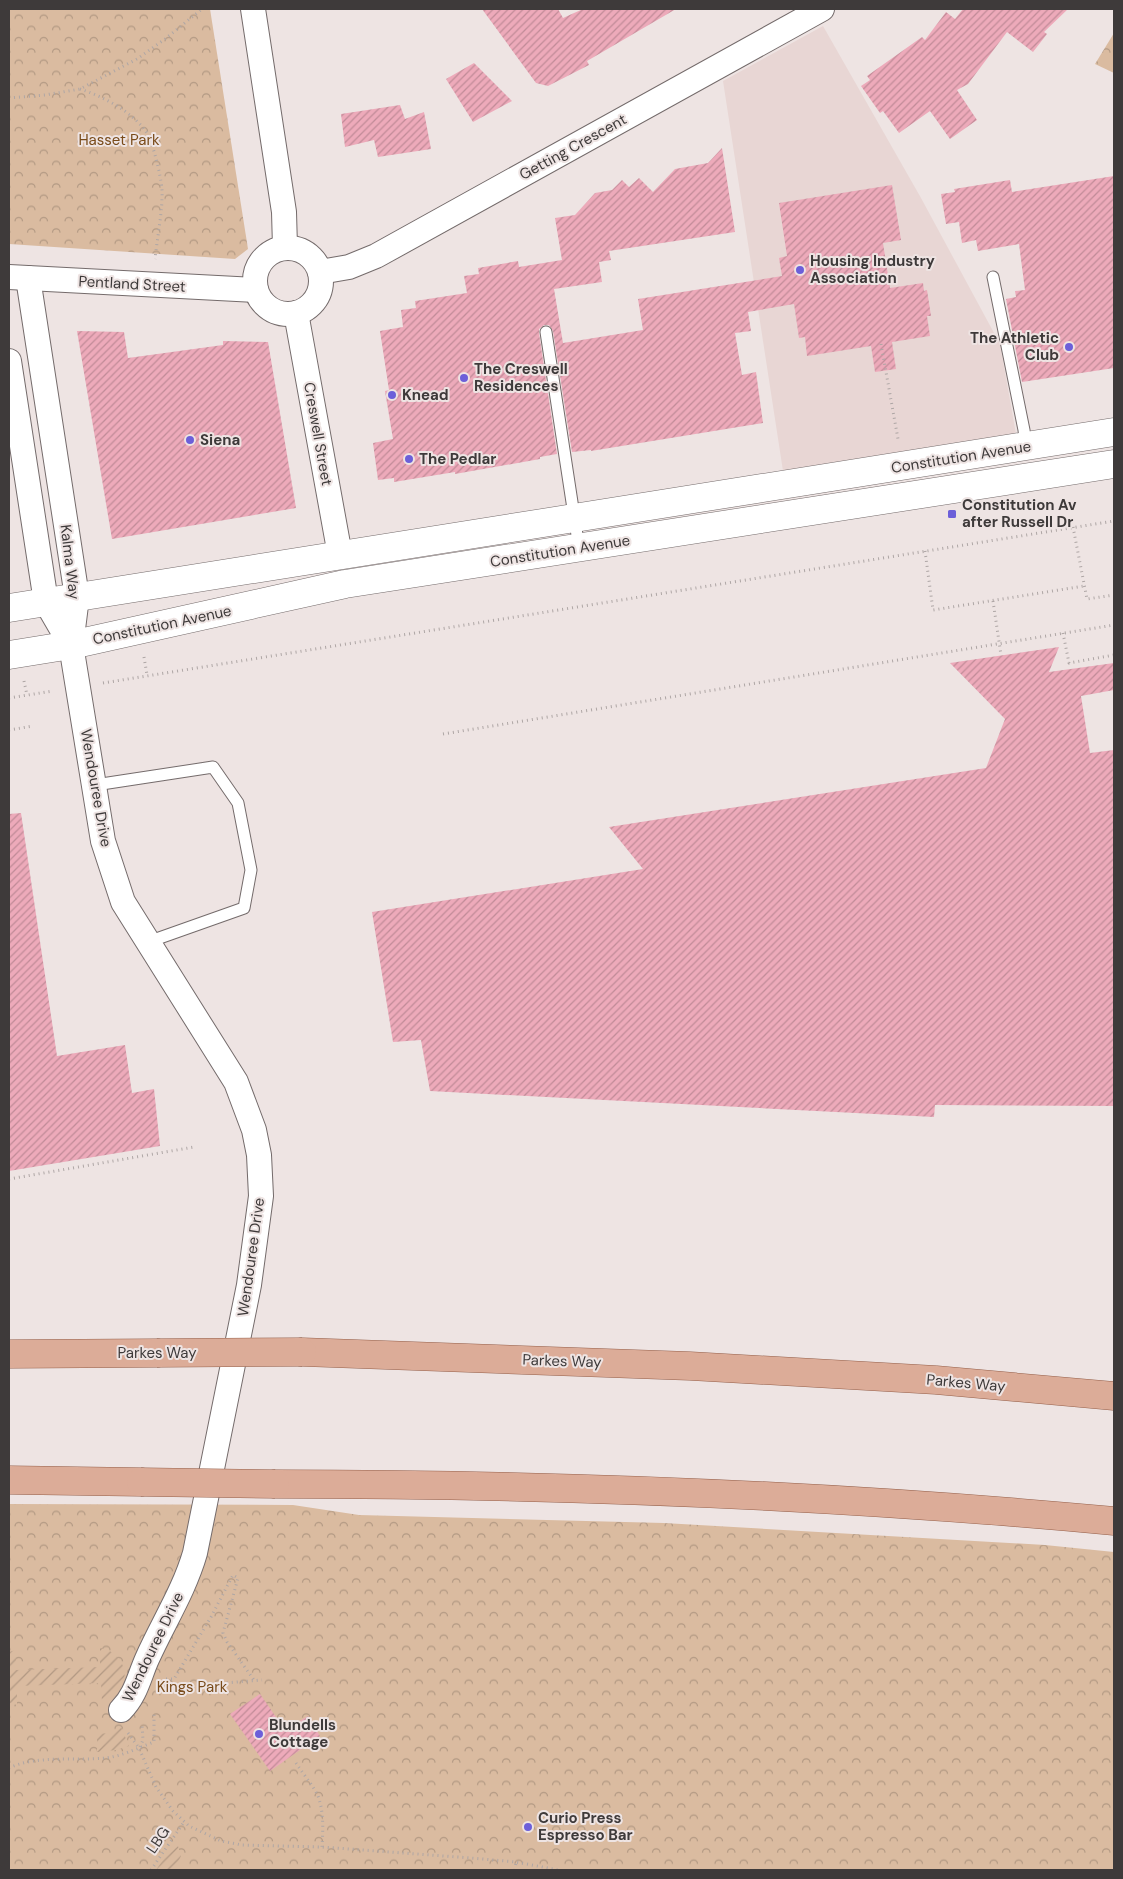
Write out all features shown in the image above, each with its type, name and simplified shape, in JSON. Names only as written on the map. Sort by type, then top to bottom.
[{"type":"main road","name":"Parkes Way","points":[[9,1354],[302,1352],[690,1366],[936,1380],[1114,1396]]},
{"type":"main road","points":[[9,1480],[275,1484],[441,1484],[775,1497],[952,1508],[1114,1522]]},
{"type":"street","points":[[253,9],[284,212],[285,247]]},
{"type":"street","name":"Getting Crescent","points":[[320,272],[349,267],[376,256],[822,9]]},
{"type":"street","points":[[285,247],[304,251],[317,264],[322,283],[314,302],[306,309],[286,314],[276,312],[260,300],[255,280],[260,262],[276,250],[285,247]]},
{"type":"street","name":"Pentland Street","points":[[18,277],[256,290]]},
{"type":"street","name":"Kalma Way","points":[[18,277],[77,597],[71,645]]},
{"type":"street","name":"Creswell Street","points":[[296,313],[340,556]]},
{"type":"street","name":"Kalma Way","points":[[9,361],[46,602],[71,645]]},
{"type":"street","name":"Constitution Avenue","points":[[9,608],[1114,432]]},
{"type":"street","points":[[1029,446],[1038,476]]},
{"type":"street","name":"Constitution Avenue","points":[[9,655],[71,645],[345,584],[1114,464]]},
{"type":"street","name":"Wendouree Drive","points":[[71,645],[103,841],[123,902],[236,1082],[254,1130],[259,1155],[261,1196],[249,1285],[195,1553],[183,1587],[146,1660],[134,1693],[121,1710]]},
{"type":"lane","points":[[993,277],[1024,430],[1029,446]]},
{"type":"lane","points":[[546,332],[579,548]]},
{"type":"lane","points":[[95,785],[213,767],[238,804],[251,870],[244,908],[148,942]]},
{"type":"path","points":[[9,98],[45,95],[80,89],[137,59],[165,40],[202,9]]},
{"type":"path","points":[[80,89],[100,96],[132,117],[146,132],[156,160],[162,190],[151,285]]},
{"type":"path","points":[[881,344],[899,440]]},
{"type":"path","points":[[9,698],[1114,521]]},
{"type":"path","points":[[1073,527],[1087,599],[1114,595]]},
{"type":"path","points":[[925,551],[933,610],[1084,586]]},
{"type":"path","points":[[993,601],[1001,655]]},
{"type":"path","points":[[443,734],[1114,625]]},
{"type":"path","points":[[1063,633],[1069,663],[1114,655]]},
{"type":"path","points":[[9,730],[33,726]]},
{"type":"path","points":[[9,1179],[194,1147]]},
{"type":"path","points":[[254,1680],[224,1635],[224,1626],[238,1578],[233,1575],[211,1617],[174,1679],[163,1678],[159,1690],[262,1680]]},
{"type":"path","points":[[9,1768],[22,1763],[110,1757],[154,1742],[154,1709]]},
{"type":"path","points":[[139,1748],[160,1793],[173,1811],[184,1822],[207,1836],[228,1843],[322,1847],[516,1862],[558,1870]]},
{"type":"path","points":[[296,1763],[317,1795],[321,1806],[322,1847]]},
{"type":"path","name":"LBG","points":[[151,1870],[184,1822]]},
{"type":"path","points":[[515,1870],[516,1862]]},
{"type":"shaded area","points":[[823,26],[921,198],[1000,344],[1016,434],[783,471],[723,81]]},
{"type":"green space","name":"Hasset Park","points":[[9,9],[210,9],[248,249],[235,259],[9,244]]},
{"type":"green space","points":[[1114,33],[1114,73],[1095,64]]},
{"type":"green space","name":"Kings Park","points":[[9,1504],[293,1505],[359,1515],[664,1523],[1045,1545],[1114,1552],[1114,1870],[9,1870]]},
{"type":"green space","points":[[100,1648],[111,1652],[123,1666],[125,1675],[123,1684],[119,1692],[112,1698],[102,1702],[101,1683],[17,1686],[17,1705],[9,1703],[9,1652],[16,1650],[16,1670],[100,1667]]},
{"type":"green space","points":[[121,1727],[129,1746],[116,1750],[97,1752],[97,1734],[109,1733]]},
{"type":"green space","points":[[178,1846],[181,1856],[174,1870],[156,1870],[165,1857]]},
{"type":"building","points":[[482,9],[558,9],[563,18],[583,9],[676,9],[587,61],[589,65],[548,86],[536,83]]},
{"type":"building","points":[[963,9],[1068,9],[1044,32],[1047,34],[1033,52],[1007,32],[968,84],[957,90],[977,120],[950,139],[930,111],[899,133],[883,111],[880,113],[861,86],[870,80],[867,76],[922,37],[925,40],[946,12],[955,19]]},
{"type":"building","points":[[474,63],[512,101],[473,122],[446,79]]},
{"type":"building","points":[[400,105],[405,119],[424,112],[431,149],[378,157],[374,140],[345,147],[341,114]]},
{"type":"building","points":[[722,148],[735,232],[609,251],[611,260],[599,262],[602,282],[554,289],[563,343],[643,330],[638,299],[782,276],[779,258],[787,256],[779,203],[892,185],[901,240],[883,243],[890,288],[923,283],[924,291],[927,290],[931,316],[927,316],[930,336],[892,342],[896,369],[875,372],[871,346],[807,356],[805,337],[799,338],[794,304],[748,312],[751,331],[735,333],[742,375],[756,372],[763,423],[591,451],[572,452],[553,331],[549,325],[544,325],[539,329],[539,333],[557,454],[540,457],[540,459],[455,474],[455,472],[394,482],[394,478],[378,480],[373,443],[393,439],[385,391],[389,390],[380,331],[403,327],[401,310],[416,308],[415,301],[467,293],[464,276],[479,274],[478,268],[518,261],[519,267],[562,260],[555,218],[575,215],[595,193],[612,190],[622,180],[629,187],[639,178],[653,192],[675,169],[708,163]]},
{"type":"building","points":[[1114,176],[1114,368],[1022,382],[1006,299],[1016,297],[1015,291],[1025,290],[1019,244],[978,251],[976,240],[962,243],[959,222],[946,224],[941,194],[955,192],[954,189],[1010,180],[1012,192]]},
{"type":"building","name":"Siena","points":[[77,331],[124,332],[128,358],[223,345],[223,341],[268,342],[296,508],[112,539]]},
{"type":"building","points":[[1059,647],[1049,672],[1114,663],[1114,690],[1081,696],[1090,753],[1114,750],[1114,1106],[935,1105],[934,1117],[430,1091],[421,1040],[393,1042],[372,912],[643,869],[609,827],[986,768],[1005,719],[950,663]]},
{"type":"building","points":[[21,813],[57,1056],[125,1045],[132,1093],[154,1089],[160,1146],[9,1171],[9,814]]},
{"type":"building","name":"Blundells Cottage","points":[[260,1694],[285,1730],[308,1716],[320,1736],[270,1771],[230,1714]]},
{"type":"place","name":"Housing Industry Association","points":[[800,270]]},
{"type":"place","name":"The Athletic Club","points":[[1069,347]]},
{"type":"place","name":"The Creswell Residences","points":[[464,378]]},
{"type":"place","name":"Knead","points":[[392,395]]},
{"type":"place","name":"Siena","points":[[190,440]]},
{"type":"place","name":"The Pedlar","points":[[409,459]]},
{"type":"place","name":"Constitution Av after Russell Dr","points":[[952,514]]},
{"type":"place","name":"Blundells Cottage","points":[[259,1734]]},
{"type":"place","name":"Curio Press Espresso Bar","points":[[528,1827]]}]
